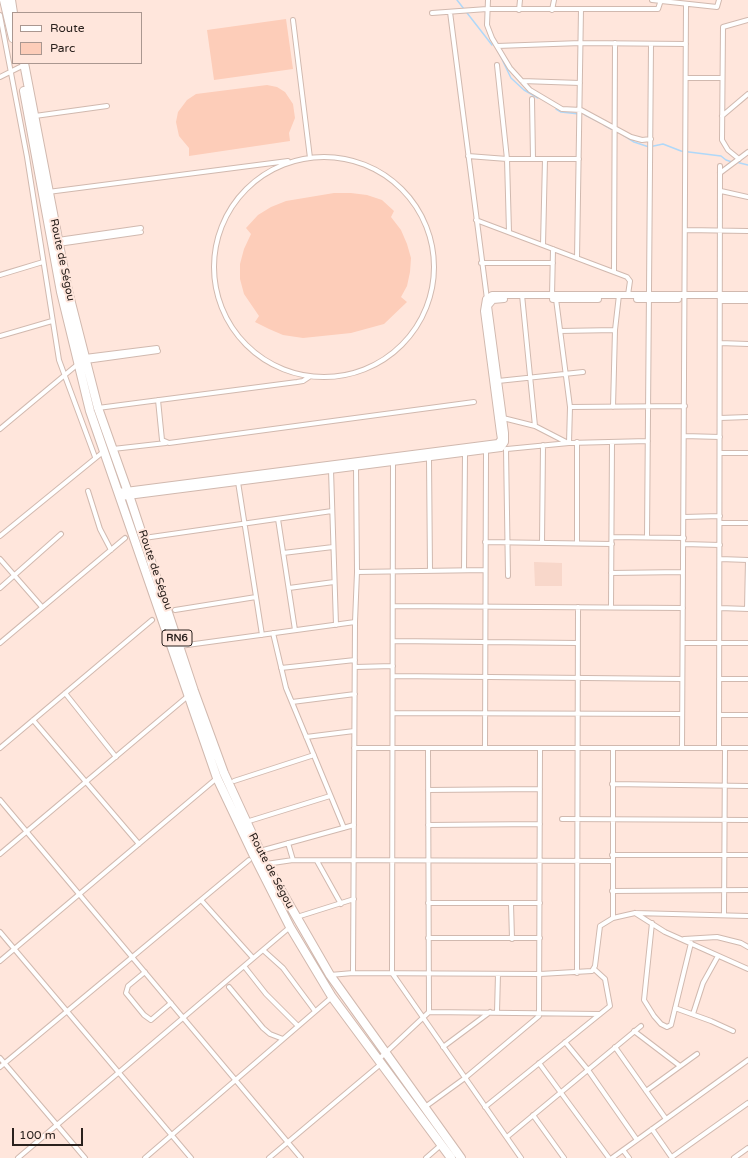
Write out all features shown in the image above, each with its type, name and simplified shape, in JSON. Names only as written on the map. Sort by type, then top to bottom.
[{"type":"highway","points":[[4,0],[12,34]]},
{"type":"highway","points":[[10,0],[14,12]]},
{"type":"highway","name":"Route de Ségou","points":[[21,64],[35,116],[45,192]]},
{"type":"highway","name":"Route de Ségou","points":[[21,64],[55,243],[65,312],[81,360],[103,452],[217,778],[290,927],[332,997],[382,1058],[425,1107],[461,1158]]},
{"type":"highway","name":"Route de Ségou","points":[[94,410],[113,449],[224,773],[245,822],[266,864],[330,975],[382,1058],[451,1158]]},
{"type":"street","points":[[488,0],[487,25],[496,46],[510,68],[530,90],[562,108],[580,110],[638,139],[651,141]]},
{"type":"street","points":[[519,10],[520,0]]},
{"type":"street","points":[[552,10],[554,0]]},
{"type":"street","points":[[652,0],[678,1],[686,4],[717,7],[719,0]]},
{"type":"street","points":[[432,13],[487,9],[658,9],[661,1]]},
{"type":"street","points":[[682,748],[687,156],[686,4]]},
{"type":"street","points":[[577,258],[581,9]]},
{"type":"street","points":[[450,12],[476,220],[488,301],[488,312],[506,439],[503,446]]},
{"type":"street","points":[[0,15],[27,157],[59,360],[95,456]]},
{"type":"street","points":[[293,20],[310,158]]},
{"type":"street","points":[[737,160],[724,145],[722,116],[723,27],[748,20]]},
{"type":"street","points":[[496,46],[581,43],[686,44]]},
{"type":"street","points":[[614,272],[615,43]]},
{"type":"street","points":[[647,536],[651,44]]},
{"type":"street","points":[[0,77],[10,73],[21,64]]},
{"type":"street","points":[[497,65],[507,159],[509,232]]},
{"type":"street","points":[[686,78],[722,78]]},
{"type":"street","points":[[522,81],[580,83]]},
{"type":"street","points":[[722,116],[748,94]]},
{"type":"street","points":[[532,99],[533,159]]},
{"type":"street","points":[[35,116],[107,106]]},
{"type":"street","points":[[720,173],[748,152]]},
{"type":"street","points":[[468,156],[507,159],[579,159]]},
{"type":"street","points":[[45,192],[310,158],[329,157],[353,161],[375,169],[394,182],[412,200],[425,224],[432,249],[434,266],[431,293],[420,320],[414,330],[397,349],[376,364],[359,372],[334,377],[309,377],[266,361],[244,343],[224,313],[217,295],[213,268],[220,230],[226,216],[244,190],[269,171],[282,165],[303,159]]},
{"type":"street","points":[[543,245],[546,159]]},
{"type":"street","points":[[719,748],[720,166]]},
{"type":"street","points":[[721,191],[748,196]]},
{"type":"street","points":[[476,220],[630,279],[628,295]]},
{"type":"street","points":[[55,243],[141,230]]},
{"type":"street","points":[[686,230],[748,231]]},
{"type":"street","points":[[553,249],[554,298],[570,406],[569,443]]},
{"type":"street","points":[[0,275],[43,262]]},
{"type":"street","points":[[482,263],[553,263]]},
{"type":"street","points":[[619,297],[628,295],[650,297]]},
{"type":"street","points":[[720,298],[748,295]]},
{"type":"street","points":[[488,301],[522,297],[686,297],[748,300]]},
{"type":"street","points":[[522,297],[535,426]]},
{"type":"street","points":[[613,406],[615,330],[619,297]]},
{"type":"street","points":[[488,301],[484,312],[503,446],[508,542],[508,576]]},
{"type":"street","points":[[0,336],[52,321]]},
{"type":"street","points":[[560,331],[615,330]]},
{"type":"street","points":[[720,343],[748,344]]},
{"type":"street","points":[[0,429],[81,360],[158,350]]},
{"type":"street","points":[[498,381],[583,372]]},
{"type":"street","points":[[94,410],[297,382],[303,381],[309,377]]},
{"type":"street","points":[[158,400],[162,440],[169,443]]},
{"type":"street","points":[[113,449],[169,443],[474,402]]},
{"type":"street","points":[[570,406],[685,406]]},
{"type":"street","points":[[720,418],[748,417]]},
{"type":"street","points":[[503,418],[535,426],[569,443]]},
{"type":"street","points":[[684,436],[720,437]]},
{"type":"street","points":[[119,495],[492,445],[543,446],[577,442],[648,441]]},
{"type":"street","points":[[577,442],[577,543]]},
{"type":"street","points":[[611,607],[612,442]]},
{"type":"street","points":[[128,493],[356,468],[486,451],[503,446]]},
{"type":"street","points":[[542,543],[543,446]]},
{"type":"street","points":[[485,748],[486,451]]},
{"type":"street","points":[[0,536],[95,456],[103,452]]},
{"type":"street","points":[[720,452],[748,453]]},
{"type":"street","points":[[464,570],[465,454]]},
{"type":"street","points":[[429,458],[430,570]]},
{"type":"street","points":[[393,463],[392,973],[521,1158]]},
{"type":"street","points":[[353,973],[355,622],[357,572],[356,468]]},
{"type":"street","points":[[331,470],[336,625]]},
{"type":"street","points":[[238,482],[262,635]]},
{"type":"street","points":[[88,491],[100,529],[111,550]]},
{"type":"street","points":[[144,538],[332,511]]},
{"type":"street","points":[[684,516],[720,516]]},
{"type":"street","points":[[278,518],[295,630]]},
{"type":"street","points":[[720,523],[748,523]]},
{"type":"street","points":[[0,588],[61,534]]},
{"type":"street","points":[[612,537],[647,536],[684,538]]},
{"type":"street","points":[[0,643],[125,538]]},
{"type":"street","points":[[486,542],[612,544]]},
{"type":"street","points":[[684,544],[720,545]]},
{"type":"street","points":[[283,553],[333,547]]},
{"type":"street","points":[[0,559],[42,607]]},
{"type":"street","points":[[720,559],[748,560],[748,609],[720,608]]},
{"type":"street","points":[[357,572],[485,570]]},
{"type":"street","points":[[611,573],[683,572]]},
{"type":"street","points":[[288,588],[334,582]]},
{"type":"street","points":[[175,610],[256,597]]},
{"type":"street","points":[[393,606],[683,608]]},
{"type":"street","points":[[577,973],[578,607]]},
{"type":"street","points":[[0,748],[152,620]]},
{"type":"street","points":[[180,646],[355,622]]},
{"type":"street","points":[[273,633],[281,668],[292,702],[344,828]]},
{"type":"street","points":[[393,641],[578,643]]},
{"type":"street","points":[[683,643],[748,643]]},
{"type":"street","points":[[281,668],[355,660]]},
{"type":"street","points":[[355,667],[393,666]]},
{"type":"street","points":[[393,676],[682,679]]},
{"type":"street","points":[[719,679],[748,679]]},
{"type":"street","points":[[65,693],[116,757]]},
{"type":"street","points":[[292,702],[355,694]]},
{"type":"street","points":[[0,854],[188,696]]},
{"type":"street","points":[[393,713],[682,714]]},
{"type":"street","points":[[719,715],[748,715]]},
{"type":"street","points":[[33,720],[139,844]]},
{"type":"street","points":[[306,737],[354,731]]},
{"type":"street","points":[[354,748],[748,748]]},
{"type":"street","points":[[428,748],[429,1012]]},
{"type":"street","points":[[425,1107],[465,1078],[539,1016],[540,748]]},
{"type":"street","points":[[613,748],[613,918]]},
{"type":"street","points":[[724,915],[725,748]]},
{"type":"street","points":[[234,781],[314,755]]},
{"type":"street","points":[[0,961],[217,778]]},
{"type":"street","points":[[612,784],[748,786]]},
{"type":"street","points":[[428,790],[540,789]]},
{"type":"street","points":[[245,822],[330,796]]},
{"type":"street","points":[[0,800],[301,1158]]},
{"type":"street","points":[[562,819],[748,820]]},
{"type":"street","points":[[428,825],[540,824]]},
{"type":"street","points":[[260,851],[354,825]]},
{"type":"street","points":[[288,843],[293,860]]},
{"type":"street","points":[[612,855],[748,855]]},
{"type":"street","points":[[0,1067],[249,860]]},
{"type":"street","points":[[266,864],[293,860],[612,861]]},
{"type":"street","points":[[317,861],[341,904]]},
{"type":"street","points":[[612,891],[748,890]]},
{"type":"street","points":[[296,917],[354,899]]},
{"type":"street","points":[[201,900],[253,958]]},
{"type":"street","points":[[428,903],[540,903]]},
{"type":"street","points":[[511,904],[512,939]]},
{"type":"street","points":[[594,969],[600,926],[613,918],[635,913],[748,916]]},
{"type":"street","points":[[635,913],[691,943],[748,969]]},
{"type":"street","points":[[652,923],[644,1000],[654,1016],[667,1027],[671,1025],[691,943]]},
{"type":"street","points":[[18,1158],[290,927]]},
{"type":"street","points":[[0,932],[191,1158]]},
{"type":"street","points":[[683,939],[717,937],[741,943],[748,947]]},
{"type":"street","points":[[428,938],[540,938]]},
{"type":"street","points":[[263,950],[283,968],[315,1011]]},
{"type":"street","points":[[693,1014],[703,983],[718,956]]},
{"type":"street","points":[[244,966],[266,994],[298,1026]]},
{"type":"street","points":[[330,975],[353,973],[540,974],[577,973],[592,971],[594,969]]},
{"type":"street","points":[[485,1107],[610,1006],[605,979],[594,969]]},
{"type":"street","points":[[145,972],[128,986],[126,993],[144,1015],[151,1020],[171,1003]]},
{"type":"street","points":[[497,1012],[498,974]]},
{"type":"street","points":[[229,987],[263,1028],[270,1034],[283,1039]]},
{"type":"street","points":[[145,1158],[332,997]]},
{"type":"street","points":[[675,1008],[733,1031]]},
{"type":"street","points":[[269,1158],[382,1058],[422,1017],[429,1012],[540,1012],[600,1014]]},
{"type":"street","points":[[443,1047],[490,1012]]},
{"type":"street","points":[[507,1137],[641,1026]]},
{"type":"street","points":[[634,1032],[680,1066]]},
{"type":"street","points":[[565,1042],[588,1070],[637,1140]]},
{"type":"street","points":[[615,1047],[666,1119]]},
{"type":"street","points":[[646,1091],[697,1054]]},
{"type":"street","points":[[0,1058],[85,1158]]},
{"type":"street","points":[[539,1063],[610,1158],[748,1060]]},
{"type":"street","points":[[652,1129],[672,1158],[747,1104]]},
{"type":"street","points":[[533,1115],[564,1158]]},
{"type":"street","points":[[426,1158],[442,1144]]},
{"type":"street","points":[[734,1158],[748,1148]]},
{"type":"street","points":[[623,1150],[629,1158]]},
{"type":"shaded area","points":[[534,562],[562,563],[562,586],[535,586]]},
{"type":"green space","points":[[286,19],[293,69],[214,80],[207,30]]},
{"type":"green space","points":[[267,85],[277,87],[285,92],[293,104],[295,118],[289,133],[290,141],[189,156],[189,148],[179,136],[176,122],[178,112],[187,100],[196,94]]},
{"type":"green space","points":[[334,193],[367,195],[382,200],[394,211],[391,217],[401,230],[411,258],[407,286],[401,297],[407,302],[384,324],[351,333],[303,338],[283,335],[255,322],[259,316],[244,294],[240,279],[240,264],[244,249],[251,234],[246,228],[258,215],[271,207],[286,201]]},
{"type":"waterway","points":[[457,0],[492,45]]},
{"type":"waterway","points":[[498,51],[511,78],[524,90],[538,98]]},
{"type":"waterway","points":[[556,109],[561,112],[579,114]]},
{"type":"waterway","points":[[585,115],[601,123]]},
{"type":"waterway","points":[[604,125],[611,129]]},
{"type":"waterway","points":[[623,135],[634,142],[649,147],[663,144],[681,151],[721,156],[732,162]]},
{"type":"waterway","points":[[736,162],[748,165]]}]
